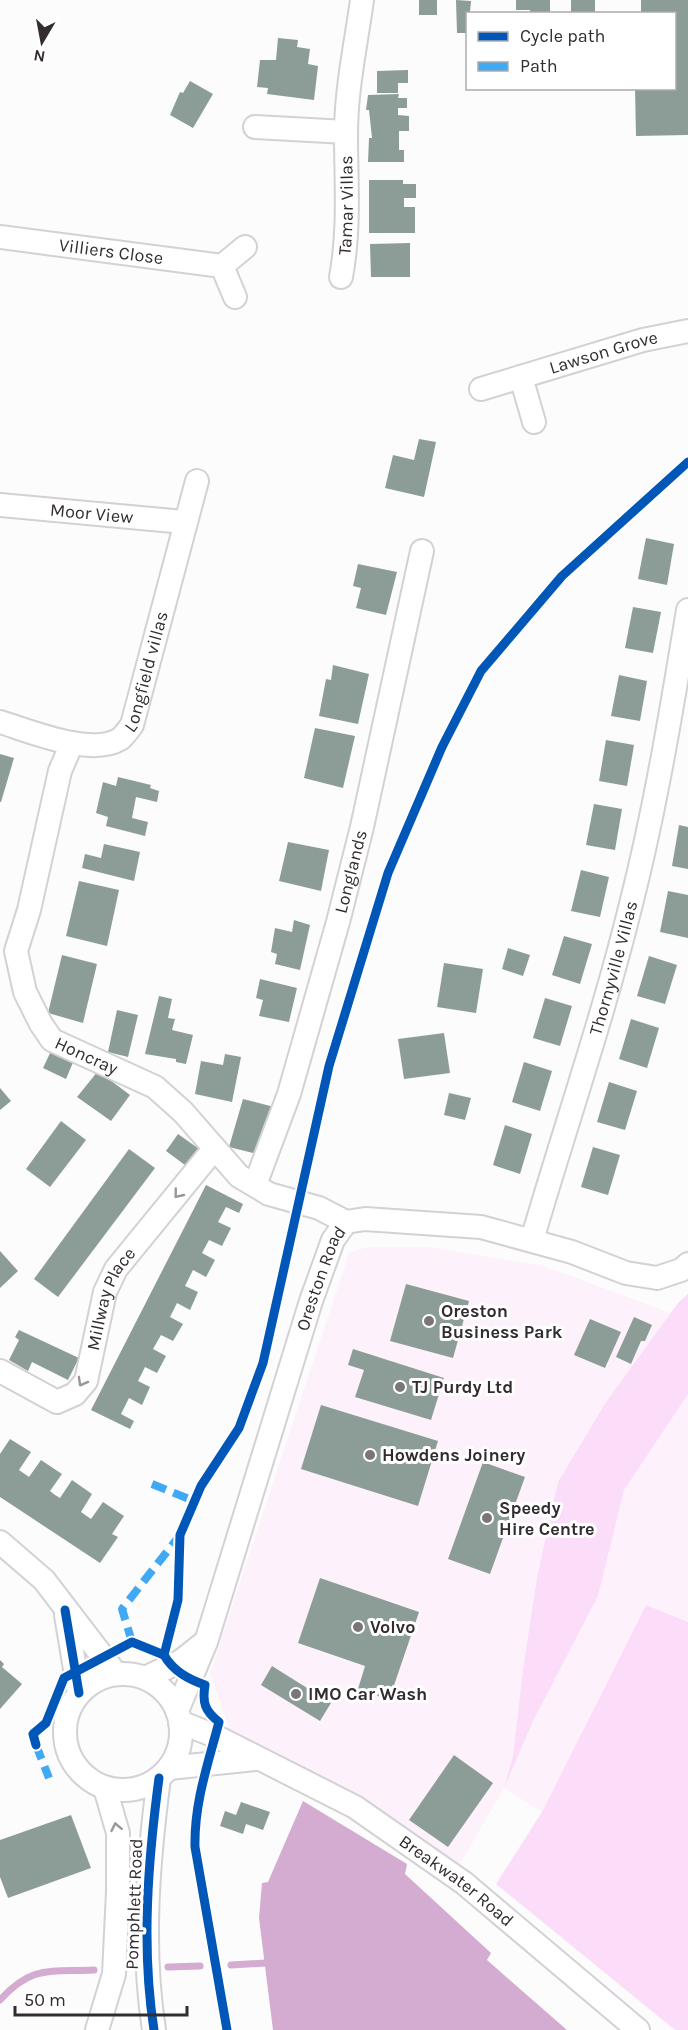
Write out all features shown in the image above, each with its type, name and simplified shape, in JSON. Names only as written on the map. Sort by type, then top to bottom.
[{"type":"street","name":"Tamar Villas","points":[[341,277],[347,244],[349,206],[346,132],[362,0]]},
{"type":"street","name":"Tamar Villas","points":[[255,127],[346,132]]},
{"type":"street","name":"Villiers Close","points":[[0,237],[222,266]]},
{"type":"street","points":[[235,297],[222,266],[245,247]]},
{"type":"street","name":"Lawson Grove","points":[[481,389],[643,340],[688,331]]},
{"type":"street","points":[[520,377],[534,422]]},
{"type":"street","name":"Longfield villas","points":[[0,722],[72,743],[100,744],[119,739],[132,725],[184,522],[197,481]]},
{"type":"street","name":"Moor View","points":[[0,505],[184,522]]},
{"type":"street","name":"Longlands","points":[[262,1190],[338,922],[362,827],[422,551]]},
{"type":"street","name":"Thornyville Villas","points":[[532,1240],[614,967],[680,709],[688,610]]},
{"type":"street","name":"Honcray","points":[[72,743],[60,771],[29,910],[16,951],[25,992],[40,1024],[52,1040],[155,1087],[183,1112],[239,1176],[262,1190],[319,1208],[346,1222]]},
{"type":"street","name":"Millway Place","points":[[0,1371],[57,1402],[75,1394],[86,1381],[105,1292],[116,1269],[214,1149]]},
{"type":"street","name":"Oreston Road","points":[[179,1717],[206,1642],[311,1301],[333,1240],[346,1222],[365,1219],[481,1227],[532,1240],[626,1273],[657,1278],[681,1270],[688,1264]]},
{"type":"street","points":[[0,1542],[44,1580],[65,1611],[116,1674]]},
{"type":"street","points":[[65,1611],[79,1693]]},
{"type":"street","points":[[145,1678],[181,1661],[206,1642]]},
{"type":"street","points":[[116,1674],[145,1678],[164,1692],[179,1717],[181,1738],[177,1754],[164,1773],[142,1787],[123,1791],[105,1788],[80,1772],[71,1759],[65,1743],[64,1726],[69,1709],[79,1693],[102,1678],[116,1674]]},
{"type":"street","name":"Breakwater Road","points":[[179,1717],[255,1759],[355,1808],[456,1878],[638,2030]]},
{"type":"street","points":[[164,1773],[255,1759]]},
{"type":"street","name":"Pomphlett Road","points":[[154,2030],[147,1965],[151,1841],[164,1773]]},
{"type":"street","name":"Pomphlett Road","points":[[97,2030],[114,1974],[118,1912],[118,1833],[105,1788]]},
{"type":"shaded area","points":[[367,1247],[429,1247],[544,1266],[671,1313],[606,1402],[558,1482],[522,1677],[513,1756],[506,1782],[533,1721],[598,1596],[624,1490],[688,1394],[688,1622],[646,1605],[542,1812],[504,1788],[460,1864],[229,1729],[210,1673],[349,1253]]},
{"type":"shaded area","points":[[688,1294],[688,1394],[624,1490],[598,1596],[533,1721],[504,1788],[513,1756],[537,1578],[558,1482],[606,1402],[678,1303]]},
{"type":"shaded area","points":[[646,1605],[688,1622],[688,2030],[675,2030],[496,1884],[542,1812]]},
{"type":"shaded area","points":[[303,1801],[407,1864],[405,1874],[491,1953],[487,1960],[567,2030],[273,2030],[259,1918],[262,1883],[268,1882]]},
{"type":"building","points":[[419,0],[437,0],[437,15],[419,15]]},
{"type":"building","points":[[456,0],[471,1],[470,12],[466,12],[466,33],[457,33]]},
{"type":"building","points":[[516,0],[550,0],[550,12],[516,10]]},
{"type":"building","points":[[571,0],[595,0],[595,12],[571,12]]},
{"type":"building","points":[[641,0],[688,0],[688,135],[636,136],[635,90],[676,90],[676,12],[641,12]]},
{"type":"building","points":[[278,38],[298,40],[297,47],[310,49],[308,64],[318,66],[314,100],[267,94],[268,88],[257,87],[260,60],[276,60]]},
{"type":"building","points":[[408,70],[408,83],[398,83],[398,93],[377,93],[377,71]]},
{"type":"building","points":[[190,81],[213,94],[193,128],[170,115],[180,92],[183,93]]},
{"type":"building","points":[[399,94],[398,98],[407,98],[407,108],[398,108],[398,115],[409,116],[409,131],[399,131],[399,150],[404,150],[404,162],[368,162],[369,138],[372,138],[369,110],[366,110],[368,95]]},
{"type":"building","points":[[369,180],[403,180],[403,184],[416,184],[416,198],[404,198],[404,207],[415,207],[415,233],[369,233]]},
{"type":"building","points":[[410,243],[410,277],[371,277],[370,244]]},
{"type":"building","points":[[419,439],[436,442],[424,497],[385,488],[393,455],[414,460]]},
{"type":"building","points":[[646,538],[674,544],[667,585],[638,579]]},
{"type":"building","points":[[358,564],[397,572],[386,615],[356,608],[361,588],[353,586]]},
{"type":"building","points":[[633,607],[661,612],[653,653],[625,648]]},
{"type":"building","points":[[333,665],[369,674],[358,724],[319,716],[326,679],[331,680]]},
{"type":"building","points":[[619,675],[647,681],[640,721],[611,716]]},
{"type":"building","points":[[315,728],[355,736],[343,788],[304,778]]},
{"type":"building","points":[[606,740],[634,745],[627,786],[599,781]]},
{"type":"building","points":[[0,754],[14,758],[1,802],[0,802]]},
{"type":"building","points":[[118,777],[151,785],[150,788],[159,791],[157,802],[136,797],[132,818],[148,822],[145,836],[106,826],[108,817],[96,813],[103,782],[116,786]]},
{"type":"building","points":[[594,804],[622,809],[615,850],[586,845]]},
{"type":"building","points":[[679,825],[688,827],[688,869],[672,866]]},
{"type":"building","points":[[288,842],[329,850],[321,891],[279,881]]},
{"type":"building","points":[[104,844],[140,852],[134,881],[82,868],[85,854],[101,858]]},
{"type":"building","points":[[581,870],[609,877],[600,917],[571,911]]},
{"type":"building","points":[[79,881],[119,890],[107,946],[66,936]]},
{"type":"building","points":[[668,891],[688,895],[688,938],[660,932]]},
{"type":"building","points":[[294,920],[310,925],[300,970],[275,964],[277,954],[271,952],[275,928],[292,932]]},
{"type":"building","points":[[564,936],[592,944],[580,984],[552,975]]},
{"type":"building","points":[[508,948],[530,955],[523,976],[502,969]]},
{"type":"building","points":[[62,955],[97,964],[83,1023],[48,1013]]},
{"type":"building","points":[[649,956],[677,965],[665,1004],[637,996]]},
{"type":"building","points":[[444,963],[483,969],[476,1013],[437,1007]]},
{"type":"building","points":[[260,979],[297,988],[289,1022],[259,1016],[263,1000],[256,998]]},
{"type":"building","points":[[159,996],[172,999],[168,1018],[175,1019],[172,1030],[193,1035],[186,1064],[176,1062],[176,1059],[145,1054]]},
{"type":"building","points":[[545,998],[572,1006],[560,1046],[533,1038]]},
{"type":"building","points":[[117,1010],[138,1015],[128,1057],[108,1052]]},
{"type":"building","points":[[631,1019],[659,1028],[647,1068],[619,1059]]},
{"type":"building","points":[[444,1033],[450,1073],[404,1079],[398,1039]]},
{"type":"building","points":[[51,1051],[74,1060],[66,1079],[43,1068]]},
{"type":"building","points":[[225,1054],[241,1057],[232,1102],[195,1094],[201,1061],[223,1065]]},
{"type":"building","points":[[524,1062],[552,1071],[540,1111],[512,1102]]},
{"type":"building","points":[[98,1071],[130,1095],[111,1121],[77,1097]]},
{"type":"building","points":[[609,1082],[637,1091],[625,1130],[597,1122]]},
{"type":"building","points":[[0,1088],[11,1101],[0,1110]]},
{"type":"building","points":[[449,1093],[471,1098],[465,1120],[444,1115]]},
{"type":"building","points":[[243,1099],[278,1108],[273,1124],[265,1123],[257,1154],[229,1147]]},
{"type":"building","points":[[61,1121],[86,1140],[50,1187],[26,1169]]},
{"type":"building","points":[[505,1125],[532,1134],[520,1174],[493,1165]]},
{"type":"building","points":[[178,1134],[202,1151],[189,1168],[166,1151]]},
{"type":"building","points":[[593,1147],[620,1155],[608,1195],[581,1187]]},
{"type":"building","points":[[129,1149],[155,1168],[58,1297],[34,1279]]},
{"type":"building","points":[[206,1185],[243,1204],[239,1213],[226,1207],[218,1222],[231,1228],[222,1246],[209,1240],[202,1253],[215,1260],[206,1277],[193,1270],[185,1286],[198,1292],[190,1310],[177,1303],[170,1317],[183,1324],[173,1341],[161,1335],[153,1349],[166,1356],[157,1373],[145,1367],[138,1381],[150,1387],[142,1405],[129,1398],[121,1414],[134,1421],[130,1429],[91,1410]]},
{"type":"building","points":[[0,1251],[18,1271],[0,1288]]},
{"type":"building","name":"Oreston Business Park","points":[[406,1284],[469,1301],[453,1358],[390,1341]]},
{"type":"building","points":[[634,1317],[652,1325],[645,1341],[641,1341],[631,1364],[616,1357]]},
{"type":"building","points":[[590,1319],[621,1332],[605,1368],[574,1355]]},
{"type":"building","points":[[19,1330],[79,1358],[68,1380],[32,1362],[28,1371],[9,1360],[19,1340],[15,1337]]},
{"type":"building","name":"TJ Purdy Ltd","points":[[353,1349],[444,1378],[431,1420],[355,1397],[364,1370],[348,1365]]},
{"type":"building","name":"Howdens Joinery","points":[[321,1405],[438,1441],[418,1506],[301,1469]]},
{"type":"building","points":[[10,1439],[31,1452],[19,1470],[29,1477],[41,1460],[62,1474],[50,1491],[55,1495],[60,1498],[72,1480],[92,1494],[81,1512],[91,1519],[103,1502],[124,1516],[112,1534],[118,1537],[100,1563],[0,1497],[0,1454]]},
{"type":"building","name":"Speedy Hire Centre","points":[[483,1462],[525,1477],[490,1574],[448,1559]]},
{"type":"building","name":"Volvo","points":[[320,1578],[419,1612],[389,1700],[358,1689],[365,1666],[298,1643]]},
{"type":"building","points":[[0,1660],[4,1664],[2,1667],[22,1684],[0,1709]]},
{"type":"building","name":"IMO Car Wash","points":[[272,1666],[331,1703],[320,1721],[261,1685]]},
{"type":"building","points":[[454,1755],[493,1783],[448,1847],[409,1820]]},
{"type":"building","points":[[241,1802],[270,1812],[263,1830],[246,1824],[243,1834],[220,1826],[225,1811],[236,1815]]},
{"type":"building","points":[[71,1815],[91,1868],[8,1898],[0,1877],[0,1840]]},
{"type":"waterway","points":[[231,1965],[265,1963],[273,1966]]},
{"type":"waterway","points":[[168,1967],[200,1966]]},
{"type":"waterway","points":[[0,2000],[11,1989],[32,1976],[53,1971],[94,1970]]},
{"type":"marked path","points":[[152,1484],[194,1501]]},
{"type":"marked path","points":[[132,1642],[122,1609],[180,1535]]},
{"type":"marked path","points":[[36,1745],[49,1778]]},
{"type":"cycle path","points":[[227,2030],[195,1847],[199,1799],[219,1722],[210,1714],[206,1706],[205,1685],[182,1674],[164,1655],[178,1600],[180,1535],[201,1486],[239,1428],[263,1363],[329,1066],[388,873],[442,747],[481,671],[562,576],[688,462]]},
{"type":"cycle path","points":[[65,1610],[79,1693]]},
{"type":"cycle path","points":[[36,1745],[33,1734],[46,1723],[64,1678],[132,1642],[164,1655]]},
{"type":"cycle path","points":[[154,2030],[147,1936],[149,1872],[159,1778]]},
{"type":"place","name":"Oreston Business Park","points":[[429,1321]]},
{"type":"place","name":"TJ Purdy Ltd","points":[[400,1387]]},
{"type":"place","name":"Howdens Joinery","points":[[370,1455]]},
{"type":"place","name":"Speedy Hire Centre","points":[[487,1518]]},
{"type":"place","name":"Volvo","points":[[358,1627]]},
{"type":"place","name":"IMO Car Wash","points":[[296,1694]]}]
